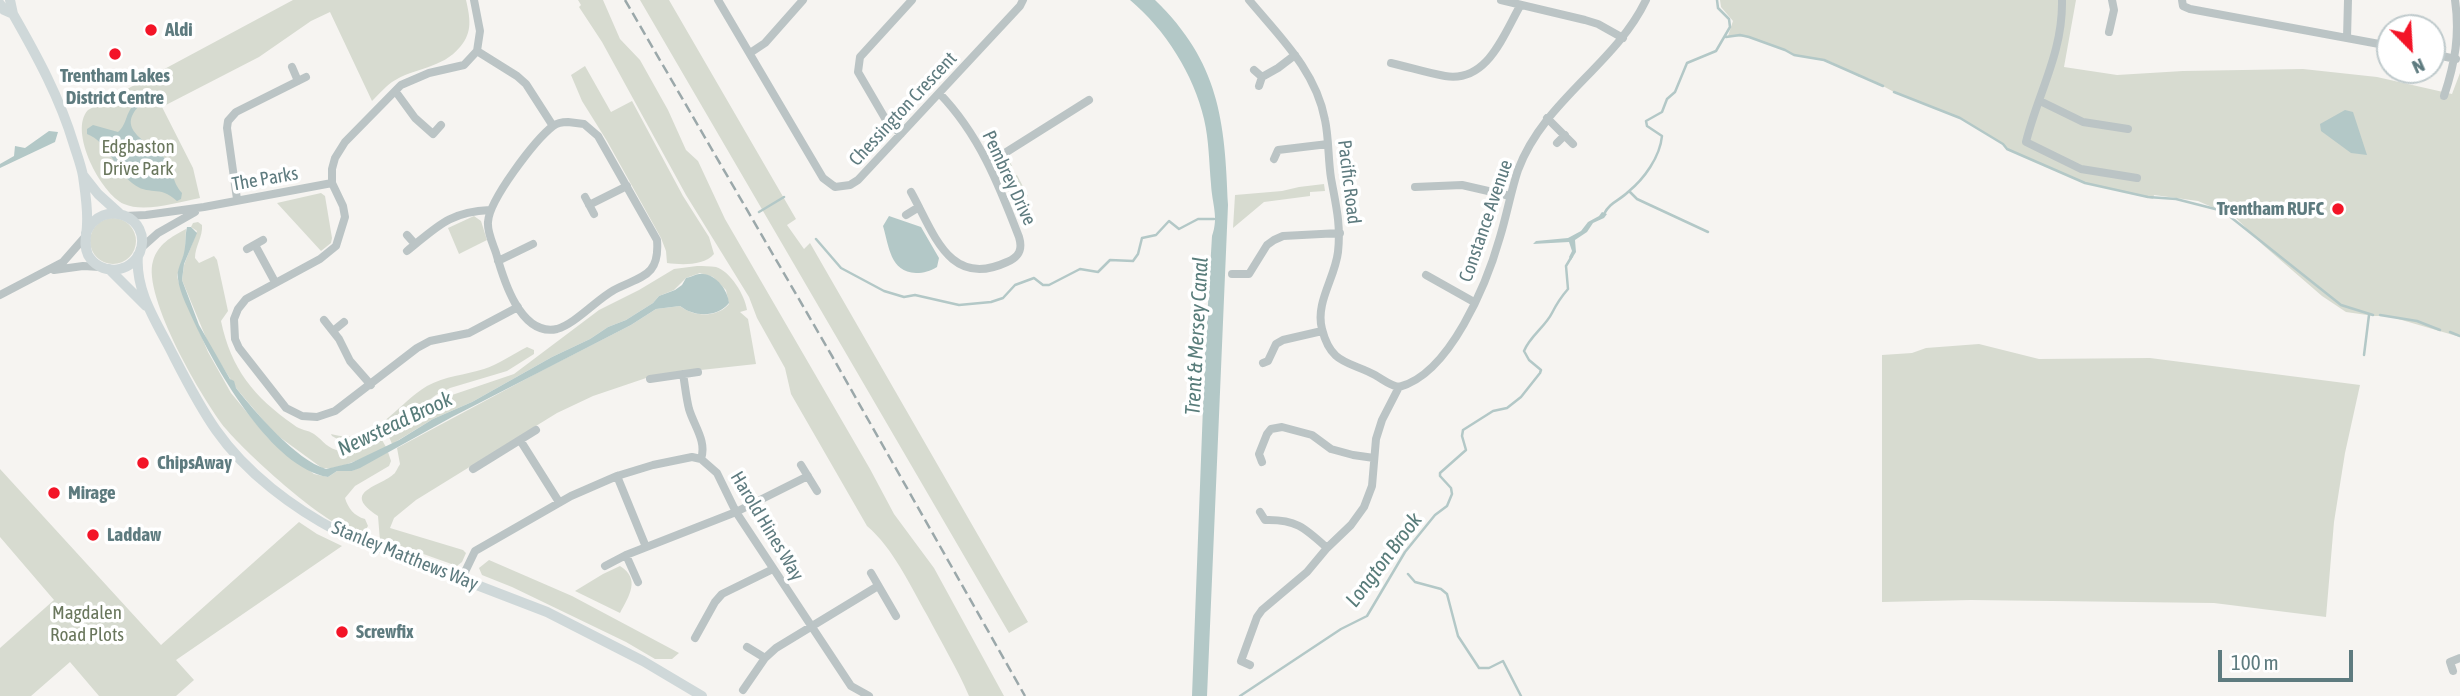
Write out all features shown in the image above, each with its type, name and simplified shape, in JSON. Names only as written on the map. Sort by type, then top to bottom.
[{"type":"main road","points":[[10,0],[13,14],[64,113],[83,175],[87,212],[85,246],[89,257],[106,268],[124,268],[139,252],[140,232],[132,220],[98,194],[83,175]]},
{"type":"main road","points":[[0,4],[4,10],[13,14]]},
{"type":"main road","points":[[86,235],[92,223],[102,215],[123,215]]},
{"type":"main road","name":"Stanley Matthews Way","points":[[139,252],[139,275],[148,308],[216,430],[258,476],[316,520],[339,532],[364,544],[462,578],[547,612],[590,632],[702,696]]},
{"type":"main road","name":"Stanley Matthews Way","points":[[106,268],[148,308]]},
{"type":"street","points":[[474,0],[480,31],[477,51],[464,65],[401,85],[340,149],[332,169],[332,183],[345,216],[336,246],[320,259],[246,299],[237,309],[233,328],[243,356],[286,408],[302,416],[325,415],[335,411],[417,348],[430,341],[469,333],[517,307]]},
{"type":"street","name":"Chessington Crescent","points":[[719,0],[823,178],[835,187],[850,185],[858,180],[1023,0]]},
{"type":"street","points":[[750,53],[765,44],[803,0]]},
{"type":"street","points":[[901,134],[886,120],[858,72],[857,65],[860,57],[912,0]]},
{"type":"street","name":"Pacific Road","points":[[1250,0],[1295,55],[1319,97],[1340,233],[1336,262],[1321,307],[1322,331]]},
{"type":"street","points":[[1501,0],[1598,24],[1623,38]]},
{"type":"street","name":"Constance Avenue","points":[[1399,387],[1413,382],[1432,368],[1449,347],[1474,302],[1494,256],[1510,196],[1525,156],[1547,118],[1604,61],[1623,38],[1646,0]]},
{"type":"street","points":[[2062,0],[2063,20],[2057,53],[2026,142],[2081,169],[2137,178]]},
{"type":"street","points":[[2109,32],[2114,10],[2112,0]]},
{"type":"street","points":[[2182,0],[2183,6],[2190,9],[2376,43]]},
{"type":"street","points":[[2347,38],[2348,0]]},
{"type":"street","points":[[2444,96],[2456,59],[2460,27],[2455,0]]},
{"type":"street","points":[[1401,55],[1395,64],[1446,76],[1471,73],[1485,64],[1520,6]]},
{"type":"street","points":[[477,51],[526,84],[553,126]]},
{"type":"street","points":[[1254,70],[1261,82],[1295,55]]},
{"type":"street","points":[[2446,57],[2456,59]]},
{"type":"street","points":[[237,199],[227,135],[228,121],[236,112],[302,79],[292,67]]},
{"type":"street","points":[[396,92],[430,138],[441,125]]},
{"type":"street","name":"Pembrey Drive","points":[[919,207],[948,256],[967,269],[985,270],[1000,266],[1015,259],[1021,246],[989,163],[959,114],[939,93]]},
{"type":"street","points":[[989,163],[1089,100]]},
{"type":"street","points":[[2040,101],[2083,122],[2128,129]]},
{"type":"street","points":[[1547,118],[1573,144]]},
{"type":"street","points":[[568,122],[584,124],[598,136],[626,186],[657,240],[658,254],[650,272],[614,290],[567,324],[555,329],[532,325],[517,307],[503,278],[487,224],[490,210],[528,151],[553,126],[568,122]]},
{"type":"street","points":[[1557,143],[1565,135]]},
{"type":"street","points":[[1274,159],[1275,147],[1328,144]]},
{"type":"street","name":"The Parks","points":[[123,215],[146,215],[204,207],[332,183]]},
{"type":"street","points":[[1421,183],[1462,185],[1510,196]]},
{"type":"street","points":[[594,214],[587,201],[626,186]]},
{"type":"street","points":[[906,215],[919,207],[911,192]]},
{"type":"street","name":"The Parks","points":[[139,252],[164,228],[204,207]]},
{"type":"street","points":[[407,251],[443,221],[469,211],[490,210]]},
{"type":"street","points":[[1248,274],[1267,245],[1274,240],[1283,236],[1340,233]]},
{"type":"street","points":[[0,295],[63,262],[86,235]]},
{"type":"street","points":[[407,235],[415,244]]},
{"type":"street","points":[[263,240],[251,247],[275,282]]},
{"type":"street","points":[[498,261],[533,244]]},
{"type":"street","points":[[48,271],[78,266],[106,268]]},
{"type":"street","points":[[1232,274],[1248,274]]},
{"type":"street","points":[[1248,274],[1252,284]]},
{"type":"street","points":[[1427,289],[1429,277],[1474,302]]},
{"type":"street","points":[[324,320],[350,361],[371,384]]},
{"type":"street","points":[[333,331],[344,323]]},
{"type":"street","points":[[1250,665],[1237,659],[1262,610],[1299,580],[1351,525],[1364,507],[1372,486],[1376,439],[1382,419],[1399,387],[1375,374],[1345,364],[1333,352],[1322,331],[1276,344],[1268,363]]},
{"type":"street","points":[[650,379],[698,372]]},
{"type":"street","points":[[462,578],[475,551],[559,502],[617,476],[675,460],[692,457],[701,459],[703,443],[690,411],[683,374]]},
{"type":"street","points":[[1258,457],[1269,425],[1294,428],[1312,435],[1331,449],[1353,456],[1374,458]]},
{"type":"street","points":[[473,469],[536,430]]},
{"type":"street","points":[[520,440],[559,502]]},
{"type":"street","name":"Harold Hines Way","points":[[701,459],[717,474],[736,512],[854,689]]},
{"type":"street","points":[[801,465],[817,491]]},
{"type":"street","points":[[617,476],[646,547]]},
{"type":"street","points":[[605,566],[625,555],[736,512],[808,477]]},
{"type":"street","points":[[1260,529],[1262,516],[1303,526],[1327,548]]},
{"type":"street","points":[[625,555],[638,582]]},
{"type":"street","points":[[695,638],[715,601],[722,594],[773,569]]},
{"type":"street","points":[[871,573],[888,609],[896,616]]},
{"type":"street","points":[[743,690],[765,657],[878,586]]},
{"type":"street","points":[[747,647],[765,657]]},
{"type":"street","points":[[2450,662],[2460,658]]},
{"type":"street","points":[[846,696],[854,689],[869,696]]},
{"type":"green space","name":"Edgbaston Drive Park","points":[[293,0],[466,0],[469,30],[460,47],[445,60],[392,82],[372,101],[330,12],[311,21],[259,57],[162,107],[193,168],[200,198],[162,206],[141,207],[124,204],[115,198],[97,175],[85,146],[83,120],[88,110]]},
{"type":"green space","points":[[578,0],[603,0],[620,39],[640,60],[668,110],[686,150],[698,161],[725,219],[894,514],[934,568],[1004,696],[969,696],[900,568],[885,545],[867,526],[791,394],[785,368],[757,318],[749,297],[686,195],[602,42],[579,7],[581,5]]},
{"type":"green space","points":[[640,0],[669,0],[796,219],[787,225],[804,249],[810,243],[1028,622],[1009,633]]},
{"type":"green space","points":[[1720,0],[2076,0],[2064,67],[2117,75],[2303,69],[2376,77],[2376,84],[2408,84],[2452,94],[2460,73],[2460,337],[2388,316],[2346,312],[2322,296],[2235,217],[2198,201],[2154,195],[2153,199],[2085,183],[2007,149],[1960,118],[1894,92],[1868,78],[1859,77],[1831,62],[1794,55],[1749,37],[1728,36],[1733,21],[1721,7]]},
{"type":"green space","points":[[585,66],[611,112],[632,101],[683,196],[709,237],[714,254],[710,258],[692,264],[667,263],[661,238],[582,101],[571,75]]},
{"type":"green space","points":[[1008,158],[1012,166],[1006,169],[1010,178],[1017,175],[1028,196],[1012,204],[999,166]]},
{"type":"green space","points":[[1324,184],[1325,191],[1310,192],[1310,196],[1264,202],[1233,228],[1235,195]]},
{"type":"green space","points":[[321,193],[325,196],[332,238],[331,243],[321,251],[277,203]]},
{"type":"green space","points":[[474,216],[481,221],[487,240],[459,254],[448,228]]},
{"type":"green space","points":[[113,218],[129,225],[136,241],[129,257],[113,264],[97,257],[90,241],[97,225]]},
{"type":"green space","points":[[198,222],[202,229],[195,258],[199,263],[214,256],[217,260],[228,311],[221,321],[225,338],[238,368],[256,392],[294,425],[314,434],[332,448],[352,450],[382,440],[386,447],[345,465],[322,468],[274,433],[236,388],[209,345],[182,280],[184,265],[197,231],[191,227]]},
{"type":"green space","points":[[186,229],[185,252],[177,276],[179,283],[208,352],[231,393],[268,438],[314,474],[328,477],[337,471],[352,471],[388,452],[391,461],[389,466],[355,486],[345,498],[352,511],[365,519],[368,526],[364,531],[347,529],[330,520],[290,490],[236,440],[203,396],[165,322],[152,277],[153,261],[158,250],[170,238]]},
{"type":"green space","points":[[697,266],[721,269],[740,291],[747,310],[740,312],[748,319],[756,364],[655,375],[593,396],[557,413],[416,500],[394,518],[390,528],[463,550],[466,553],[457,566],[387,541],[380,541],[378,516],[367,508],[362,501],[362,495],[395,473],[400,464],[397,448],[631,325],[656,309],[680,306],[698,314],[718,312],[729,304],[726,290],[713,277],[700,273],[686,278],[674,290],[659,296],[653,303],[626,320],[608,327],[472,402],[433,419],[392,444],[387,432],[452,395],[514,374],[599,310],[674,269]]},
{"type":"green space","points":[[1979,344],[2039,359],[2150,358],[2360,385],[2334,522],[2326,617],[2214,603],[1971,600],[1882,602],[1882,355]]},
{"type":"green space","points":[[527,347],[534,350],[534,354],[507,371],[450,388],[403,419],[354,442],[341,441],[331,434],[360,435],[384,422],[427,386],[490,367]]},
{"type":"green space","name":"Magdalen Road Plots","points":[[0,469],[161,645],[299,522],[342,546],[176,660],[194,680],[176,696],[99,696],[70,662],[31,696],[0,696],[0,648],[54,600],[0,537]]},
{"type":"green space","points":[[489,560],[572,596],[679,653],[672,659],[655,659],[626,642],[482,575],[479,568]]},
{"type":"green space","points":[[620,566],[632,582],[620,613],[575,591],[603,574]]},
{"type":"shaded area","points":[[1130,0],[1155,0],[1193,46],[1214,94],[1224,146],[1228,205],[1207,696],[1192,696],[1205,354],[1215,223],[1208,143],[1199,102],[1185,70],[1155,25]]},
{"type":"shaded area","points":[[137,103],[139,106],[132,115],[131,124],[139,137],[169,164],[182,193],[181,199],[177,201],[165,193],[144,189],[132,183],[106,149],[87,134],[87,129],[93,125],[118,132],[130,109]]},
{"type":"shaded area","points":[[2345,110],[2353,112],[2367,155],[2351,153],[2321,131],[2320,124]]},
{"type":"shaded area","points":[[49,131],[58,132],[55,142],[0,168],[0,164],[14,156],[15,146],[25,148]]},
{"type":"shaded area","points":[[1602,212],[1607,214],[1604,218],[1593,223],[1587,232],[1575,240],[1576,252],[1571,260],[1569,242],[1533,244],[1536,241],[1568,238],[1581,231]]},
{"type":"shaded area","points":[[889,216],[921,227],[939,258],[937,267],[916,273],[907,272],[896,263],[883,226]]},
{"type":"shaded area","points":[[187,227],[197,233],[184,264],[182,280],[199,325],[230,379],[254,410],[289,446],[326,469],[351,463],[399,440],[433,419],[472,402],[608,327],[626,320],[653,303],[659,296],[675,290],[686,278],[701,274],[713,277],[724,289],[729,303],[718,311],[705,314],[698,314],[680,306],[656,309],[631,325],[452,417],[360,468],[337,471],[328,477],[307,470],[267,437],[232,391],[217,366],[179,285],[178,272],[184,253]]},
{"type":"waterway","name":"Longton Brook","points":[[1604,214],[1640,181],[1658,152],[1662,136],[1647,126],[1646,121],[1662,112],[1667,99],[1675,92],[1687,63],[1716,51],[1730,27],[1729,19],[1718,8],[1717,0]]},
{"type":"waterway","points":[[1726,37],[1749,37],[1794,55],[1824,60],[1883,86]]},
{"type":"waterway","points":[[1894,92],[1960,118],[2007,149],[2085,183],[2148,197],[2176,199],[2223,211],[2341,305],[2373,315]]},
{"type":"waterway","points":[[1630,192],[1637,199],[1708,232]]},
{"type":"waterway","name":"Newstead Brook","points":[[759,212],[784,197]]},
{"type":"waterway","name":"Newstead Brook","points":[[816,239],[841,268],[884,291],[904,297],[915,295],[959,305],[1003,298],[1015,285],[1034,278],[1043,285],[1049,285],[1080,269],[1098,272],[1110,260],[1133,261],[1138,254],[1142,238],[1156,235],[1169,221],[1179,229],[1198,219],[1214,219]]},
{"type":"waterway","name":"Longton Brook","points":[[1240,696],[1341,629],[1367,616],[1405,552],[1435,515],[1447,506],[1452,494],[1451,488],[1440,473],[1466,450],[1463,430],[1493,411],[1507,408],[1521,397],[1540,373],[1541,370],[1529,360],[1524,351],[1568,289],[1566,266],[1572,256]]},
{"type":"waterway","points":[[2364,355],[2369,315]]},
{"type":"waterway","points":[[2380,315],[2417,321],[2440,330]]},
{"type":"waterway","points":[[2450,332],[2460,336]]},
{"type":"waterway","points":[[1408,574],[1415,582],[1441,589],[1447,594],[1458,636],[1479,668],[1489,668],[1503,661],[1521,696]]},
{"type":"railway","points":[[625,0],[1025,696]]},
{"type":"place","name":"Aldi","points":[[151,30]]},
{"type":"place","name":"Trentham Lakes District Centre","points":[[115,54]]},
{"type":"place","name":"Trentham RUFC","points":[[2338,209]]},
{"type":"place","name":"ChipsAway","points":[[143,463]]},
{"type":"place","name":"Mirage","points":[[54,493]]},
{"type":"place","name":"Laddaw","points":[[93,535]]},
{"type":"place","name":"Screwfix","points":[[342,632]]},
{"type":"water label","name":"Trent & Mersey Canal","points":[[1197,336]]}]
